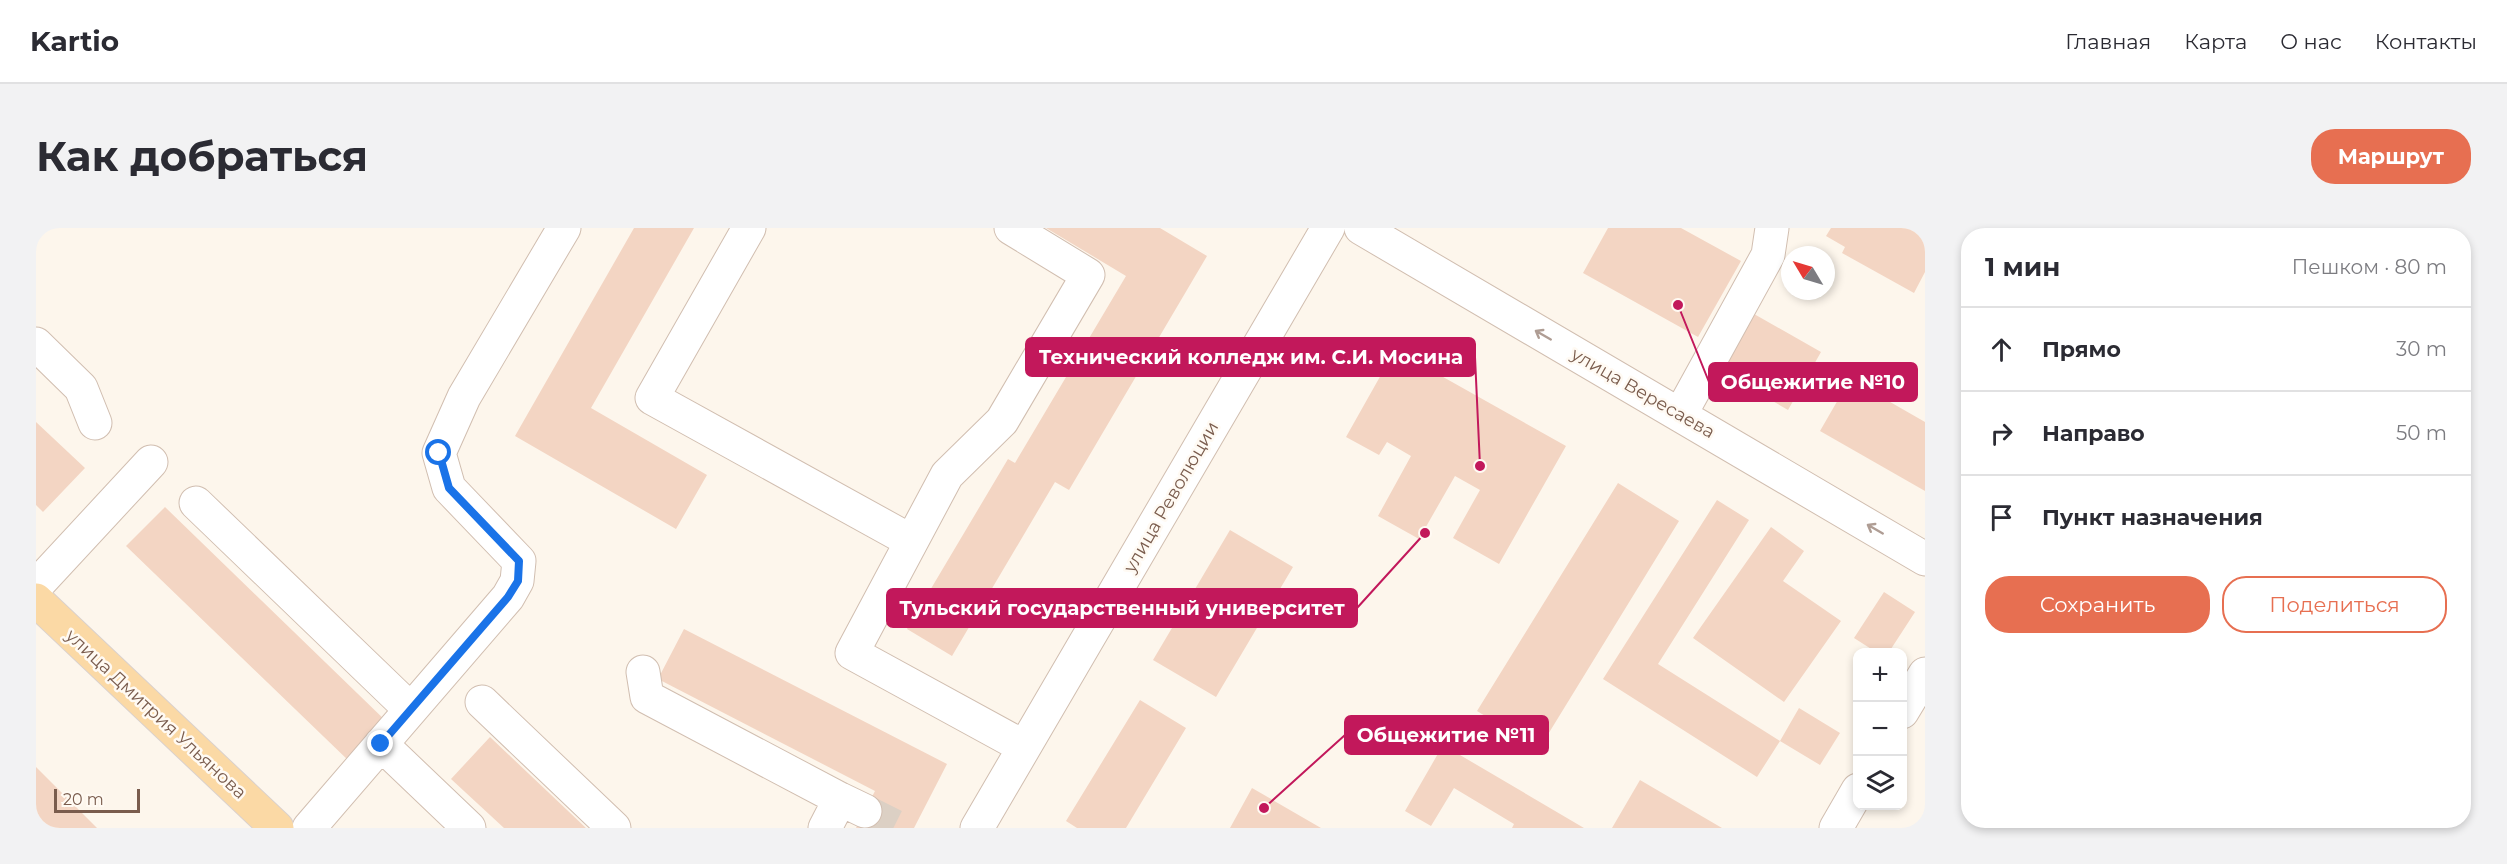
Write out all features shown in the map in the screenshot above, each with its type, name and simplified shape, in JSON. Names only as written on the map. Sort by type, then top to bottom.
[{"type":"main road","name":"улица Дмитрия Ульянова","points":[[36,600],[277,828]]},
{"type":"street","points":[[309,828],[508,597],[518,581],[519,561],[449,488],[439,453],[464,397],[564,228]]},
{"type":"street","points":[[750,228],[652,398],[911,541]]},
{"type":"street","points":[[1011,228],[1088,275],[1002,421],[947,475],[852,653],[1024,747]]},
{"type":"street","name":"улица Революции","points":[[976,828],[1328,228]]},
{"type":"street","name":"улица Вересаева","points":[[1360,228],[1925,559]]},
{"type":"street","points":[[1680,415],[1768,255],[1772,228]]},
{"type":"street","points":[[36,344],[81,388],[95,423]]},
{"type":"street","points":[[36,586],[151,462]]},
{"type":"street","points":[[196,503],[410,709]]},
{"type":"street","points":[[643,672],[647,697],[852,805],[825,828]]},
{"type":"street","points":[[1907,704],[1925,674]]},
{"type":"street","points":[[482,702],[614,828]]},
{"type":"street","points":[[381,744],[469,828]]},
{"type":"street","points":[[1836,828],[1853,797]]},
{"type":"building","points":[[634,228],[694,228],[591,408],[707,475],[676,529],[515,436]]},
{"type":"building","points":[[1046,228],[1160,228],[1207,256],[1069,490],[1055,482],[952,656],[907,629],[1008,459],[1015,463],[1126,276]]},
{"type":"building","points":[[1608,228],[1681,228],[1741,261],[1698,337],[1583,273]]},
{"type":"building","points":[[1831,228],[1925,228],[1925,272],[1914,293],[1842,253],[1845,247],[1826,236]]},
{"type":"building","points":[[1747,310],[1821,352],[1788,410],[1714,367]]},
{"type":"building","points":[[1395,350],[1566,446],[1499,564],[1453,538],[1480,490],[1455,476],[1419,539],[1378,516],[1411,456],[1387,442],[1379,455],[1346,437]]},
{"type":"building","points":[[1850,379],[1925,422],[1925,491],[1820,431]]},
{"type":"building","points":[[36,422],[85,468],[43,512],[36,505]]},
{"type":"building","points":[[1618,483],[1679,521],[1539,749],[1477,711]]},
{"type":"building","points":[[1717,500],[1749,520],[1658,664],[1780,741],[1757,777],[1603,679]]},
{"type":"building","points":[[165,507],[389,724],[351,763],[126,546]]},
{"type":"building","points":[[1771,527],[1804,551],[1783,581],[1841,621],[1784,702],[1693,638]]},
{"type":"building","points":[[1230,530],[1293,567],[1216,697],[1153,660]]},
{"type":"building","points":[[1884,592],[1915,612],[1892,648],[1870,648],[1854,638]]},
{"type":"building","points":[[684,629],[947,764],[914,828],[856,828],[875,791],[658,679]]},
{"type":"building","points":[[1140,700],[1186,728],[1126,828],[1077,828],[1066,821]]},
{"type":"building","points":[[1799,708],[1840,733],[1820,765],[1780,741]]},
{"type":"building","points":[[490,737],[586,828],[504,828],[451,779]]},
{"type":"building","points":[[1443,745],[1584,828],[1512,828],[1514,824],[1454,788],[1431,826],[1405,811]]},
{"type":"building","points":[[36,767],[97,828],[36,828]]},
{"type":"building","points":[[1640,780],[1722,828],[1612,828]]},
{"type":"building","points":[[1252,788],[1321,828],[1230,828]]},
{"type":"tunnel","points":[[865,811],[899,828]]},
{"type":"place","name":"Общежитие №10","points":[[1678,305]]},
{"type":"place","name":"Технический колледж им. С.И. Мосина","points":[[1480,466]]},
{"type":"place","name":"Тульский государственный университет","points":[[1425,533]]},
{"type":"place","name":"Общежитие №11","points":[[1264,808]]},
{"type":"route","points":[[381,744],[508,597],[518,581],[519,561],[449,488],[439,453]]}]
